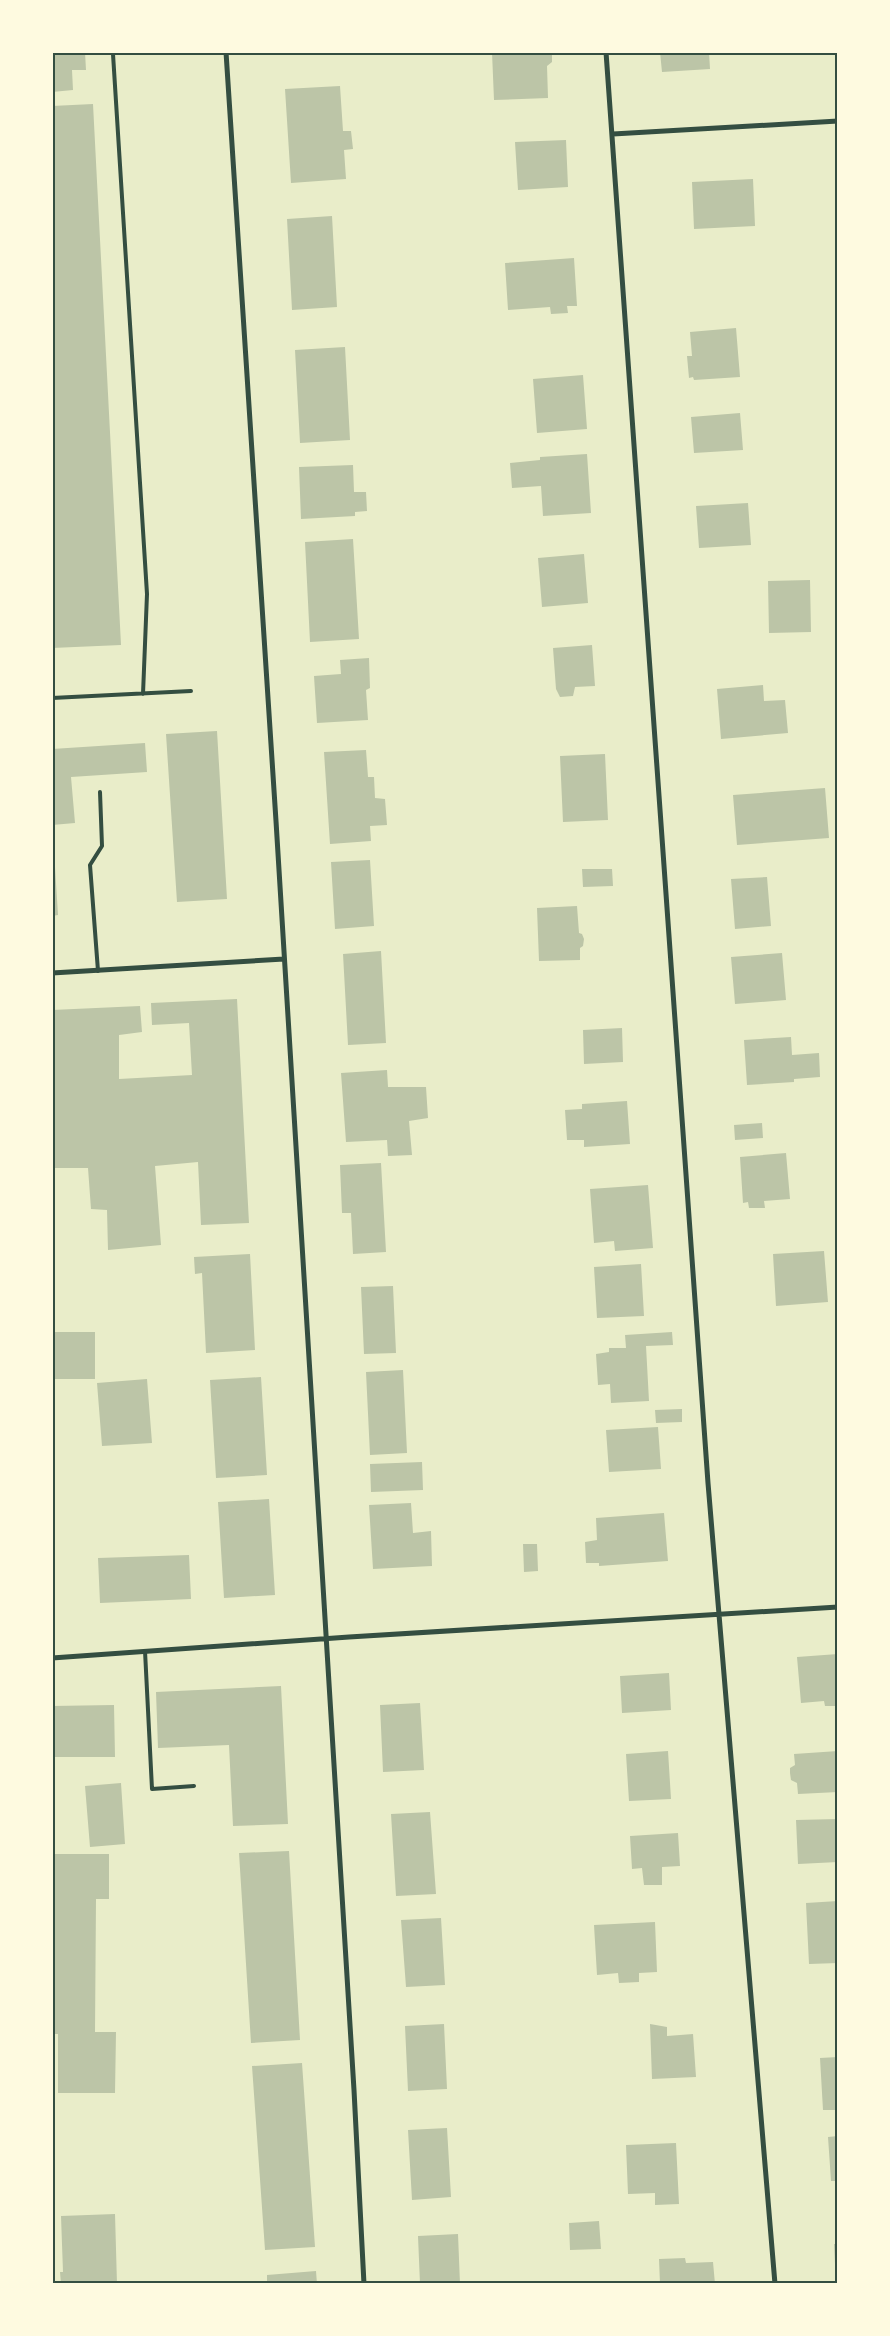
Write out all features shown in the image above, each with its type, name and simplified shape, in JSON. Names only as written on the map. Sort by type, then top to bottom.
[{"type":"street","points":[[226,52],[326,1638],[364,2284]]},
{"type":"street","points":[[606,52],[719,1615],[775,2284]]},
{"type":"street","points":[[613,134],[838,121]]},
{"type":"street","points":[[52,974],[284,959]]},
{"type":"street","points":[[52,1658],[326,1638],[838,1607]]},
{"type":"lane","points":[[113,54],[147,594],[143,694]]},
{"type":"lane","points":[[52,698],[191,691]]},
{"type":"lane","points":[[98,971],[90,865],[102,846],[100,792]]},
{"type":"lane","points":[[145,1651],[152,1789],[194,1786]]},
{"type":"building","points":[[52,52],[85,52],[86,70],[72,70],[73,90],[52,92]]},
{"type":"building","points":[[275,52],[290,52],[290,54],[275,55]]},
{"type":"building","points":[[492,52],[552,52],[552,62],[547,66],[548,98],[494,100]]},
{"type":"building","points":[[660,52],[709,52],[710,69],[662,72]]},
{"type":"building","points":[[340,86],[343,131],[351,131],[353,149],[344,150],[346,179],[291,183],[285,89]]},
{"type":"building","points":[[93,104],[121,645],[52,648],[52,106]]},
{"type":"building","points":[[566,140],[568,187],[518,190],[515,142]]},
{"type":"building","points":[[753,179],[755,226],[694,229],[692,182]]},
{"type":"building","points":[[332,216],[337,307],[292,310],[287,219]]},
{"type":"building","points":[[574,258],[577,306],[567,306],[568,313],[551,314],[550,307],[508,310],[505,263]]},
{"type":"building","points":[[736,328],[740,377],[694,380],[693,377],[689,378],[687,356],[692,356],[690,332]]},
{"type":"building","points":[[345,347],[350,440],[300,443],[295,350]]},
{"type":"building","points":[[583,375],[587,429],[537,433],[533,379]]},
{"type":"building","points":[[740,413],[743,450],[694,453],[691,417]]},
{"type":"building","points":[[587,454],[591,513],[543,516],[541,486],[512,488],[510,463],[540,460],[540,457]]},
{"type":"building","points":[[353,465],[354,492],[366,492],[367,511],[355,512],[355,516],[301,519],[299,467]]},
{"type":"building","points":[[748,503],[751,545],[699,548],[696,506]]},
{"type":"building","points":[[353,539],[359,639],[310,642],[305,542]]},
{"type":"building","points":[[584,554],[588,603],[542,607],[538,558]]},
{"type":"building","points":[[810,580],[811,632],[769,633],[768,581]]},
{"type":"building","points":[[592,645],[595,686],[575,687],[573,696],[560,697],[556,689],[553,648]]},
{"type":"building","points":[[369,658],[370,688],[366,690],[368,720],[317,723],[314,676],[341,674],[340,660]]},
{"type":"building","points":[[763,685],[764,701],[785,700],[788,733],[721,739],[717,689]]},
{"type":"building","points":[[217,731],[227,899],[177,902],[166,734]]},
{"type":"building","points":[[145,743],[147,772],[71,777],[75,823],[52,825],[52,749]]},
{"type":"building","points":[[366,750],[368,777],[374,777],[375,798],[385,799],[387,825],[370,826],[371,841],[330,844],[324,752]]},
{"type":"building","points":[[605,754],[608,820],[563,822],[560,756]]},
{"type":"building","points":[[825,788],[829,838],[737,845],[733,795]]},
{"type":"building","points":[[370,860],[374,926],[335,929],[331,862]]},
{"type":"building","points":[[52,867],[55,867],[58,915],[52,916]]},
{"type":"building","points":[[582,869],[612,869],[613,886],[583,887]]},
{"type":"building","points":[[767,877],[771,926],[735,929],[731,879]]},
{"type":"building","points":[[577,906],[579,933],[582,934],[584,939],[583,946],[580,948],[580,960],[539,961],[537,908]]},
{"type":"building","points":[[381,951],[386,1043],[348,1045],[343,954]]},
{"type":"building","points":[[782,953],[786,1000],[735,1004],[731,957]]},
{"type":"building","points":[[237,999],[249,1223],[201,1225],[198,1162],[155,1166],[161,1245],[108,1250],[107,1210],[91,1209],[88,1168],[52,1168],[52,1010],[140,1006],[142,1032],[119,1035],[119,1079],[192,1075],[189,1023],[152,1025],[151,1003]]},
{"type":"building","points":[[622,1028],[623,1062],[584,1064],[583,1030]]},
{"type":"building","points":[[791,1037],[792,1055],[819,1053],[820,1077],[794,1079],[794,1082],[747,1085],[744,1040]]},
{"type":"building","points":[[387,1070],[388,1087],[426,1087],[428,1118],[409,1121],[412,1155],[388,1156],[387,1140],[346,1142],[341,1073]]},
{"type":"building","points":[[627,1101],[630,1144],[584,1147],[584,1140],[567,1140],[565,1110],[582,1109],[582,1104]]},
{"type":"building","points":[[762,1123],[763,1138],[735,1140],[734,1125]]},
{"type":"building","points":[[786,1153],[790,1199],[764,1201],[765,1208],[749,1208],[748,1202],[743,1203],[740,1157]]},
{"type":"building","points":[[381,1163],[386,1252],[353,1254],[351,1213],[342,1213],[340,1165]]},
{"type":"building","points":[[648,1185],[653,1248],[615,1251],[614,1241],[594,1243],[590,1189]]},
{"type":"building","points":[[824,1251],[828,1302],[776,1306],[773,1254]]},
{"type":"building","points":[[250,1254],[255,1350],[206,1353],[202,1273],[195,1274],[194,1257]]},
{"type":"building","points":[[641,1264],[644,1316],[597,1318],[594,1267]]},
{"type":"building","points":[[393,1286],[396,1353],[364,1354],[361,1287]]},
{"type":"building","points":[[52,1332],[95,1332],[95,1379],[52,1379]]},
{"type":"building","points":[[672,1332],[673,1345],[646,1346],[649,1401],[611,1403],[610,1384],[598,1385],[596,1354],[609,1352],[609,1348],[626,1348],[625,1335]]},
{"type":"building","points":[[403,1370],[407,1453],[370,1455],[366,1372]]},
{"type":"building","points":[[261,1377],[267,1475],[216,1478],[210,1380]]},
{"type":"building","points":[[147,1379],[152,1443],[102,1446],[97,1383]]},
{"type":"building","points":[[682,1409],[682,1422],[656,1423],[655,1410]]},
{"type":"building","points":[[658,1427],[661,1469],[609,1472],[606,1430]]},
{"type":"building","points":[[422,1462],[423,1490],[371,1492],[370,1464]]},
{"type":"building","points":[[269,1499],[275,1595],[224,1598],[218,1502]]},
{"type":"building","points":[[411,1503],[413,1533],[431,1531],[432,1566],[373,1569],[369,1505]]},
{"type":"building","points":[[664,1513],[668,1561],[599,1566],[599,1563],[586,1563],[585,1542],[597,1540],[596,1518]]},
{"type":"building","points":[[523,1544],[537,1544],[538,1571],[524,1572]]},
{"type":"building","points":[[189,1555],[191,1599],[100,1603],[98,1558]]},
{"type":"building","points":[[838,1654],[838,1706],[825,1706],[824,1701],[801,1703],[797,1657]]},
{"type":"building","points":[[669,1673],[671,1710],[622,1713],[620,1676]]},
{"type":"building","points":[[281,1686],[288,1824],[233,1826],[229,1745],[158,1748],[156,1692]]},
{"type":"building","points":[[420,1703],[424,1770],[383,1772],[380,1705]]},
{"type":"building","points":[[114,1705],[115,1757],[52,1757],[52,1706]]},
{"type":"building","points":[[668,1751],[671,1799],[629,1801],[626,1754]]},
{"type":"building","points":[[838,1751],[838,1792],[798,1794],[797,1783],[791,1780],[790,1773],[790,1768],[795,1765],[794,1754]]},
{"type":"building","points":[[121,1783],[125,1844],[90,1847],[85,1786]]},
{"type":"building","points":[[430,1812],[436,1894],[396,1896],[391,1814]]},
{"type":"building","points":[[838,1819],[838,1862],[798,1864],[796,1820]]},
{"type":"building","points":[[678,1833],[680,1866],[662,1867],[662,1885],[644,1885],[642,1868],[632,1869],[630,1836]]},
{"type":"building","points":[[289,1851],[300,2040],[251,2043],[239,1853]]},
{"type":"building","points":[[52,1854],[109,1854],[109,1899],[96,1899],[95,2032],[116,2032],[115,2093],[58,2093],[58,2034],[52,2034]]},
{"type":"building","points":[[838,1901],[838,1963],[809,1964],[806,1903]]},
{"type":"building","points":[[441,1918],[445,1985],[406,1987],[401,1920]]},
{"type":"building","points":[[655,1922],[657,1972],[639,1973],[639,1982],[619,1983],[618,1973],[597,1975],[594,1925]]},
{"type":"building","points":[[444,2024],[447,2089],[408,2091],[405,2026]]},
{"type":"building","points":[[650,2024],[667,2027],[667,2036],[693,2034],[696,2077],[652,2079]]},
{"type":"building","points":[[838,2057],[838,2110],[823,2110],[820,2058]]},
{"type":"building","points":[[302,2063],[315,2247],[265,2250],[252,2066]]},
{"type":"building","points":[[447,2128],[451,2197],[412,2200],[408,2130]]},
{"type":"building","points":[[838,2136],[838,2181],[831,2181],[828,2137]]},
{"type":"building","points":[[676,2143],[679,2204],[655,2205],[655,2193],[628,2194],[626,2145]]},
{"type":"building","points":[[115,2214],[117,2284],[61,2284],[60,2272],[63,2272],[61,2216]]},
{"type":"building","points":[[599,2221],[601,2249],[570,2250],[569,2223]]},
{"type":"building","points":[[458,2234],[460,2284],[420,2284],[418,2236]]},
{"type":"building","points":[[834,2244],[838,2244],[838,2284],[836,2284]]},
{"type":"building","points":[[685,2258],[686,2263],[713,2262],[715,2284],[660,2284],[659,2259]]},
{"type":"building","points":[[316,2271],[317,2284],[267,2284],[267,2275]]}]
